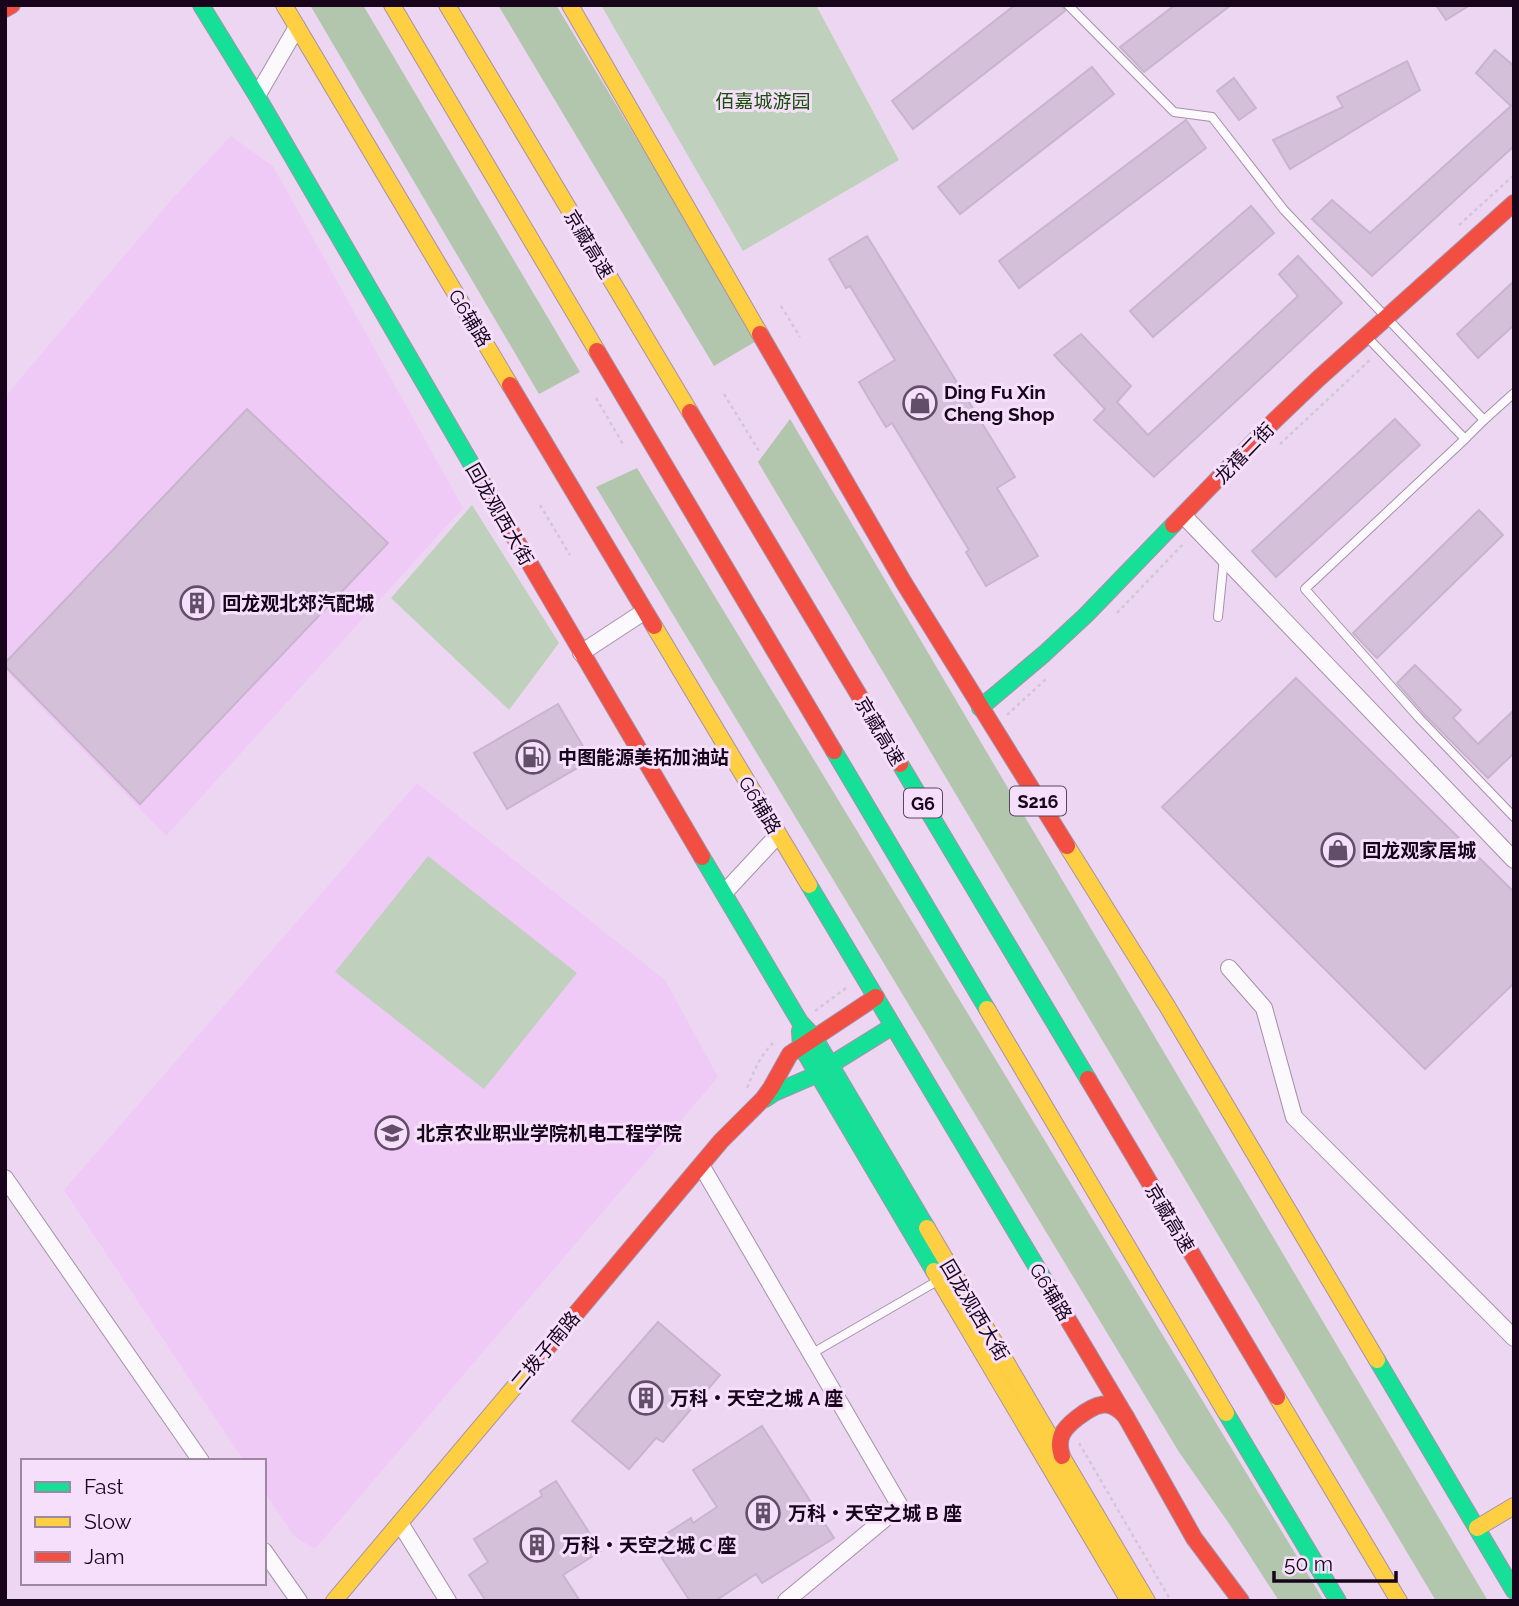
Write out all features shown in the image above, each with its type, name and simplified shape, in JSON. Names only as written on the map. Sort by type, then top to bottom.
[{"type":"main road","points":[[5,9],[12,5]]},
{"type":"main road","name":"回龙观西大街","points":[[201,5],[800,1022],[807,1042],[1063,1458],[1147,1601]]},
{"type":"main road","name":"G6辅路","points":[[284,5],[1126,1417],[1194,1538],[1241,1601]]},
{"type":"main road","name":"G6","points":[[391,5],[1338,1601]]},
{"type":"main road","name":"京藏高速","points":[[447,5],[1399,1601]]},
{"type":"main road","name":"S216","points":[[570,5],[897,572],[1167,1006],[1514,1591]]},
{"type":"main road","name":"龙禧二街","points":[[980,708],[1086,615],[1274,421],[1514,203]]},
{"type":"main road","name":"二拨子南路","points":[[334,1601],[721,1141],[771,1090],[787,1058],[876,997]]},
{"type":"main road","name":"二拨子南路","points":[[760,1103],[774,1093],[798,1084],[824,1069],[892,1026]]},
{"type":"main road","name":"回龙观西大街","points":[[824,1069],[939,1280],[1129,1601]]},
{"type":"main road","points":[[1063,1458],[1059,1445],[1063,1430],[1086,1410],[1109,1405],[1117,1408],[1126,1417]]},
{"type":"main road","points":[[1478,1528],[1514,1506]]},
{"type":"street","points":[[257,96],[297,27]]},
{"type":"street","points":[[1183,516],[1514,860]]},
{"type":"street","points":[[581,653],[645,611]]},
{"type":"street","points":[[724,893],[778,835]]},
{"type":"street","points":[[1229,968],[1264,1008],[1294,1117],[1514,1338]]},
{"type":"street","points":[[701,1165],[900,1506],[786,1601]]},
{"type":"street","points":[[5,1178],[200,1459]]},
{"type":"street","points":[[400,1522],[448,1601]]},
{"type":"street","points":[[266,1554],[299,1601]]},
{"type":"lane","points":[[1068,5],[1174,112],[1212,117],[1284,210],[1484,420]]},
{"type":"lane","points":[[1366,336],[1465,439]]},
{"type":"lane","points":[[1514,393],[1305,589],[1419,718],[1514,817]]},
{"type":"lane","points":[[1218,617],[1224,558]]},
{"type":"lane","points":[[811,1354],[939,1280]]},
{"type":"path","points":[[781,306],[800,337]]},
{"type":"path","points":[[1279,445],[1380,351]]},
{"type":"path","points":[[724,394],[759,451]]},
{"type":"path","points":[[596,398],[623,443]]},
{"type":"path","points":[[540,505],[570,555]]},
{"type":"path","points":[[1109,620],[1197,530]]},
{"type":"path","points":[[1004,718],[1051,674]]},
{"type":"path","points":[[821,1006],[862,975]]},
{"type":"shaded area","points":[[231,136],[273,166],[463,508],[166,836],[5,670],[5,397],[172,199]]},
{"type":"shaded area","name":"北京农业职业学院机电工程学院","points":[[417,783],[665,980],[718,1077],[315,1549],[294,1536],[266,1494],[266,1459],[243,1459],[64,1190]]},
{"type":"green space","points":[[310,5],[363,5],[580,372],[539,394]]},
{"type":"green space","points":[[498,5],[556,5],[758,340],[714,366]]},
{"type":"green space","name":"佰嘉城游园","points":[[601,5],[816,5],[899,160],[743,251]]},
{"type":"green space","points":[[790,419],[1488,1601],[1436,1601],[758,462]]},
{"type":"green space","points":[[637,468],[1324,1601],[1279,1601],[1179,1452],[596,487]]},
{"type":"green space","points":[[472,505],[559,643],[509,710],[391,598]]},
{"type":"green space","points":[[428,856],[577,973],[484,1089],[335,972]]},
{"type":"building","points":[[1015,5],[1062,5],[1065,11],[913,129],[892,101]]},
{"type":"building","points":[[1175,5],[1231,5],[1144,72],[1120,47]]},
{"type":"building","points":[[1436,5],[1470,5],[1446,20]]},
{"type":"building","points":[[1495,50],[1514,66],[1514,146],[1372,276],[1312,219],[1332,200],[1370,233],[1511,106],[1476,73]]},
{"type":"building","points":[[1407,61],[1420,90],[1290,169],[1273,140],[1343,107],[1337,97]]},
{"type":"building","points":[[1092,67],[1114,94],[960,214],[938,187]]},
{"type":"building","points":[[1234,78],[1256,108],[1239,120],[1217,91]]},
{"type":"building","points":[[1186,120],[1206,148],[1019,288],[999,261]]},
{"type":"building","points":[[1251,206],[1274,233],[1153,337],[1130,311]]},
{"type":"building","name":"Ding Fu Xin Cheng Shop","points":[[867,236],[1015,477],[997,488],[1038,556],[986,586],[966,552],[969,550],[892,423],[886,427],[859,382],[895,360],[850,286],[846,288],[829,259]]},
{"type":"building","points":[[1298,256],[1342,303],[1154,477],[1094,420],[1105,409],[1054,355],[1081,334],[1131,386],[1117,402],[1148,435],[1298,296],[1279,274]]},
{"type":"building","points":[[1514,281],[1514,325],[1478,358],[1457,334]]},
{"type":"building","name":"回龙观北郊汽配城","points":[[247,409],[388,543],[140,804],[5,663]]},
{"type":"building","points":[[1395,419],[1420,445],[1276,577],[1252,551]]},
{"type":"building","points":[[1479,510],[1503,535],[1377,658],[1353,633]]},
{"type":"building","points":[[1415,665],[1461,710],[1453,718],[1478,744],[1514,710],[1514,753],[1488,778],[1397,683]]},
{"type":"building","name":"回龙观家居城","points":[[1296,678],[1514,892],[1514,983],[1425,1069],[1162,807]]},
{"type":"building","name":"中图能源美拓加油站","points":[[558,704],[591,760],[507,809],[474,753]]},
{"type":"building","name":"万科・天空之城 A 座","points":[[658,1322],[720,1375],[663,1442],[656,1438],[629,1469],[572,1421]]},
{"type":"building","name":"万科・天空之城 B 座","points":[[762,1426],[834,1538],[762,1583],[756,1574],[715,1601],[690,1601],[652,1543],[691,1518],[693,1523],[717,1507],[693,1470]]},
{"type":"building","name":"万科・天空之城 C 座","points":[[556,1481],[601,1551],[563,1575],[580,1601],[486,1601],[469,1575],[488,1562],[474,1539],[542,1496],[540,1491]]},
{"type":"traffic: fast","points":[[201,5],[483,484]]},
{"type":"traffic: fast","points":[[980,708],[1086,615],[1173,525]]},
{"type":"traffic: fast","points":[[834,751],[987,1009]]},
{"type":"traffic: fast","points":[[900,764],[1088,1079]]},
{"type":"traffic: fast","points":[[702,857],[800,1022],[814,1037],[927,1228]]},
{"type":"traffic: fast","points":[[809,885],[1048,1286]]},
{"type":"traffic: fast","points":[[765,1099],[811,1077],[893,1026]]},
{"type":"traffic: fast","points":[[800,1031],[801,1046],[934,1271]]},
{"type":"traffic: fast","points":[[1377,1360],[1514,1591]]},
{"type":"traffic: fast","points":[[1226,1413],[1338,1601]]},
{"type":"traffic: slow","points":[[284,5],[510,385]]},
{"type":"traffic: slow","points":[[392,5],[597,351]]},
{"type":"traffic: slow","points":[[447,5],[690,412]]},
{"type":"traffic: slow","points":[[570,5],[760,334]]},
{"type":"traffic: slow","points":[[654,626],[809,885]]},
{"type":"traffic: slow","points":[[1067,846],[1167,1006],[1377,1360]]},
{"type":"traffic: slow","points":[[987,1009],[1226,1413]]},
{"type":"traffic: slow","points":[[927,1228],[1147,1601]]},
{"type":"traffic: slow","points":[[934,1271],[1129,1601]]},
{"type":"traffic: slow","points":[[334,1601],[532,1366]]},
{"type":"traffic: slow","points":[[1277,1397],[1399,1601]]},
{"type":"traffic: slow","points":[[1477,1528],[1514,1506]]},
{"type":"traffic: jam","points":[[5,9],[12,5]]},
{"type":"traffic: jam","points":[[1173,525],[1318,379],[1514,203]]},
{"type":"traffic: jam","points":[[760,334],[904,583],[1067,846]]},
{"type":"traffic: jam","points":[[597,351],[834,751]]},
{"type":"traffic: jam","points":[[510,385],[654,626]]},
{"type":"traffic: jam","points":[[690,412],[900,764]]},
{"type":"traffic: jam","points":[[483,484],[702,857]]},
{"type":"traffic: jam","points":[[532,1366],[721,1141],[763,1099],[790,1054],[876,997]]},
{"type":"traffic: jam","points":[[1088,1079],[1277,1397]]},
{"type":"traffic: jam","points":[[1048,1286],[1194,1538],[1241,1601]]},
{"type":"traffic: jam","points":[[1062,1456],[1060,1439],[1065,1430],[1090,1409],[1108,1405],[1126,1417]]},
{"type":"place","name":"Ding Fu Xin Cheng Shop","points":[[920,403]]},
{"type":"place","name":"回龙观北郊汽配城","points":[[197,603]]},
{"type":"place","name":"中图能源美拓加油站","points":[[533,757]]},
{"type":"place","name":"回龙观家居城","points":[[1338,850]]},
{"type":"place","name":"北京农业职业学院机电工程学院","points":[[392,1133]]},
{"type":"place","name":"万科・天空之城 A 座","points":[[646,1398]]},
{"type":"place","name":"万科・天空之城 B 座","points":[[763,1513]]},
{"type":"place","name":"万科・天空之城 C 座","points":[[537,1545]]}]
